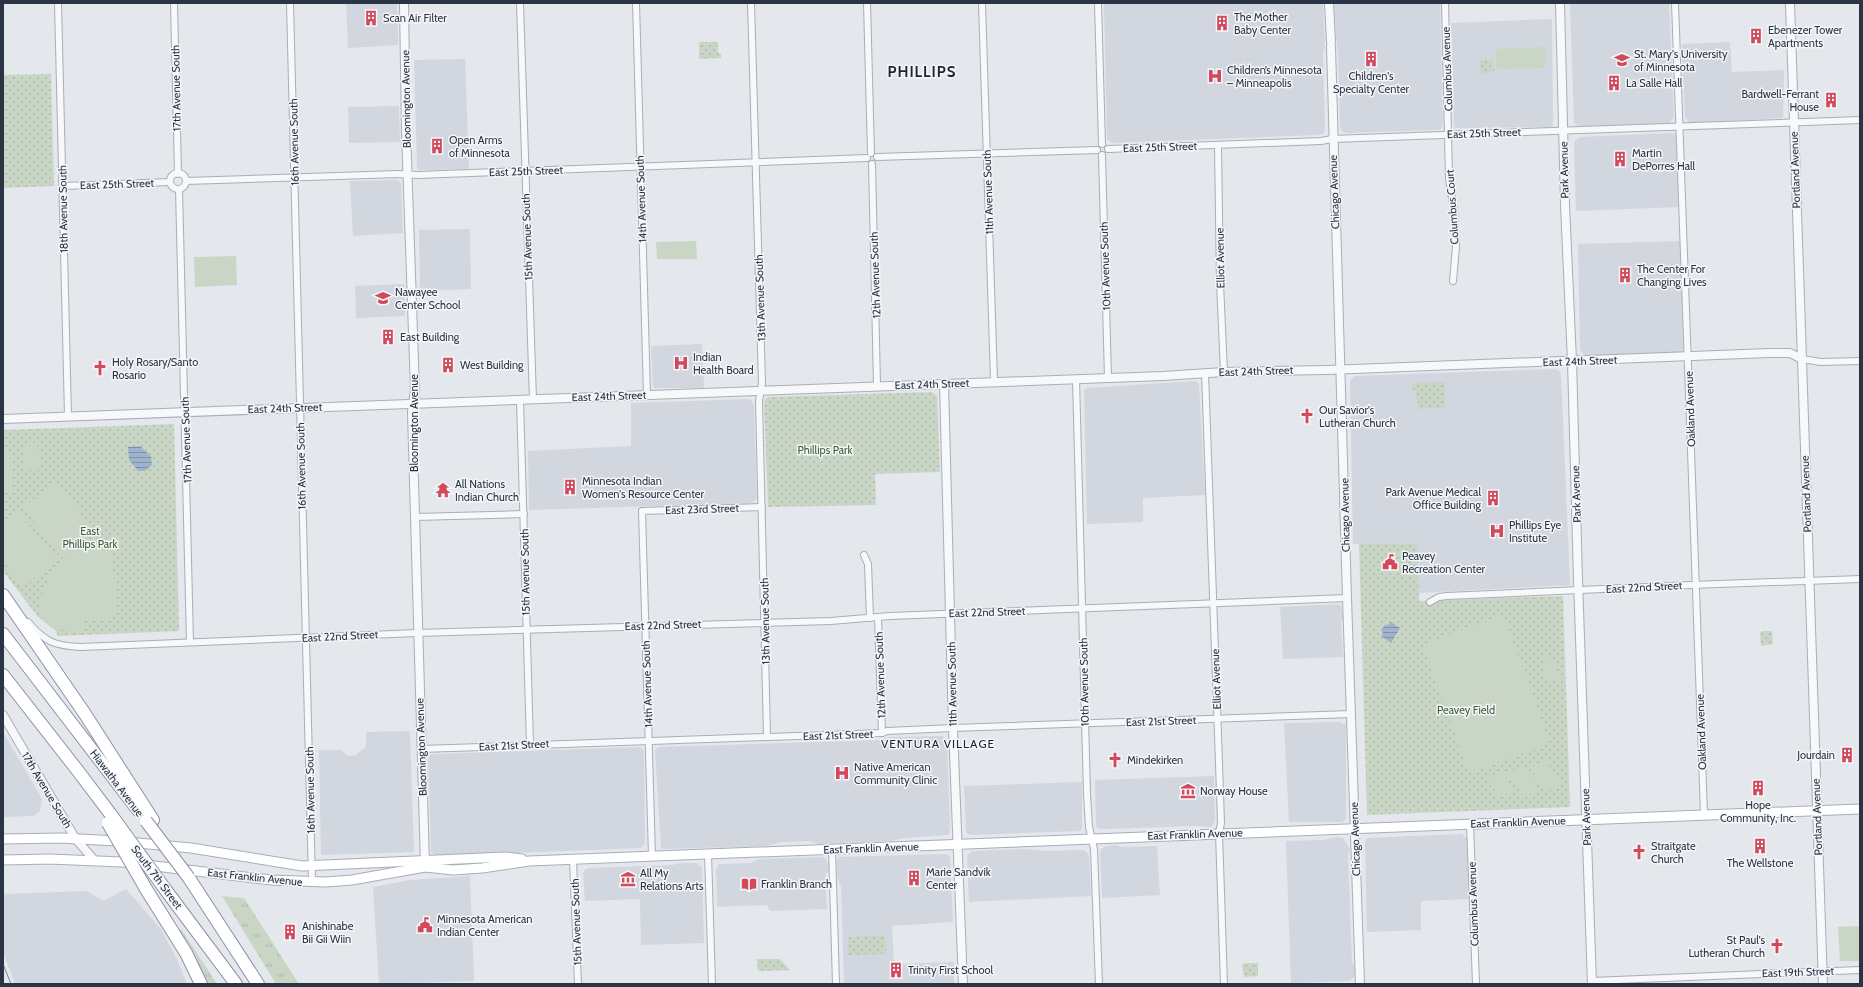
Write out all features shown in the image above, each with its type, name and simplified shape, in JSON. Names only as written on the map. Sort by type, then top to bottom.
[{"type":"highway","points":[[3,595],[85,714],[149,820]]},
{"type":"highway","name":"Hiawatha Avenue","points":[[3,634],[149,820],[227,935]]},
{"type":"highway","name":"South 7th Street","points":[[3,675],[78,770],[108,816],[236,984]]},
{"type":"highway","points":[[108,816],[146,889],[182,948],[201,984]]},
{"type":"highway","points":[[227,935],[258,984]]},
{"type":"highway","points":[[227,935],[264,984]]},
{"type":"main road","name":"East Franklin Avenue","points":[[3,839],[76,838],[191,848],[292,865],[425,864],[505,857],[529,861],[573,860],[1219,833],[1860,809]]},
{"type":"main road","name":"East Franklin Avenue","points":[[3,860],[122,862],[271,880],[312,882],[352,880],[425,864]]},
{"type":"street","name":"18th Avenue South","points":[[58,3],[68,416]]},
{"type":"street","name":"17th Avenue South","points":[[174,3],[178,174]]},
{"type":"street","name":"16th Avenue South","points":[[290,3],[312,882]]},
{"type":"street","name":"Bloomington Avenue","points":[[404,3],[415,390],[412,412],[417,632],[425,864]]},
{"type":"street","name":"15th Avenue South","points":[[520,3],[533,400]]},
{"type":"street","name":"14th Avenue South","points":[[636,3],[647,395]]},
{"type":"street","name":"13th Avenue South","points":[[751,3],[762,383],[759,401],[767,736]]},
{"type":"street","points":[[867,3],[869,162],[872,164],[876,162],[877,158]]},
{"type":"street","name":"11th Avenue South","points":[[982,3],[994,381]]},
{"type":"street","points":[[1098,3],[1102,144]]},
{"type":"street","name":"Chicago Avenue","points":[[1329,3],[1346,598],[1360,984]]},
{"type":"street","name":"Columbus Avenue","points":[[1444,3],[1449,134]]},
{"type":"street","name":"Park Avenue","points":[[1560,3],[1592,983]]},
{"type":"street","name":"Oakland Avenue","points":[[1675,3],[1704,814]]},
{"type":"street","name":"Portland Avenue","points":[[1790,3],[1823,984]]},
{"type":"street","name":"East 25th Street","points":[[1108,149],[1322,141],[1332,139],[1449,134],[1860,120]]},
{"type":"street","name":"Columbus Court","points":[[1449,134],[1449,179],[1454,210],[1456,247],[1453,281]]},
{"type":"street","points":[[1097,150],[1098,146],[1102,144]]},
{"type":"street","points":[[1097,150],[1098,153],[1102,155],[1106,154],[1108,149],[1102,144]]},
{"type":"street","name":"Elliot Avenue","points":[[1218,145],[1220,283],[1224,372]]},
{"type":"street","points":[[869,155],[876,155],[877,158],[1097,150]]},
{"type":"street","name":"East 25th Street","points":[[186,181],[756,163],[869,155]]},
{"type":"street","name":"10th Avenue South","points":[[1102,155],[1108,378]]},
{"type":"street","name":"12th Avenue South","points":[[872,164],[877,386]]},
{"type":"street","points":[[178,174],[182,175],[186,181],[183,187],[179,189],[172,186],[170,182],[173,175],[178,174]]},
{"type":"street","name":"East 25th Street","points":[[63,186],[170,182]]},
{"type":"street","name":"17th Avenue South","points":[[179,189],[190,642]]},
{"type":"street","name":"East 24th Street","points":[[3,419],[533,400],[994,381],[1108,378],[1224,372],[1688,356],[1790,353],[1802,359],[1821,362],[1860,361]]},
{"type":"street","name":"Elliot Avenue","points":[[1205,373],[1218,718],[1221,823],[1219,833],[1224,984]]},
{"type":"street","name":"10th Avenue South","points":[[1076,378],[1087,794],[1091,839],[1094,849],[1098,984]]},
{"type":"street","name":"11th Avenue South","points":[[944,384],[953,728],[963,984]]},
{"type":"street","name":"15th Avenue South","points":[[520,400],[530,744]]},
{"type":"street","name":"East 23rd Street","points":[[642,511],[762,507]]},
{"type":"street","name":"14th Avenue South","points":[[642,511],[652,856]]},
{"type":"street","points":[[415,517],[524,514]]},
{"type":"street","name":"12th Avenue South","points":[[864,555],[868,564],[870,618]]},
{"type":"street","name":"East 22nd Street","points":[[1430,602],[1447,596],[1860,579]]},
{"type":"street","name":"East 22nd Street","points":[[3,592],[38,634],[54,644],[66,646],[103,646],[305,638],[417,632],[764,623],[878,618],[890,616],[1346,598]]},
{"type":"street","name":"12th Avenue South","points":[[878,618],[882,733]]},
{"type":"street","name":"East 21st Street","points":[[421,749],[530,744],[882,733],[887,731],[953,728],[1351,714]]},
{"type":"street","name":"17th Avenue South","points":[[3,715],[76,838],[95,861]]},
{"type":"street","name":"Columbus Avenue","points":[[1470,824],[1476,984]]},
{"type":"street","points":[[832,849],[836,984]]},
{"type":"street","points":[[708,854],[712,984]]},
{"type":"street","name":"15th Avenue South","points":[[573,860],[578,984]]},
{"type":"street","name":"East 19th Street","points":[[1592,983],[1860,970]]},
{"type":"shaded area","points":[[346,3],[397,3],[398,45],[348,48]]},
{"type":"shaded area","name":"Children’s Minnesota – Minneapolis","points":[[1104,3],[1323,3],[1325,48],[1323,52],[1324,133],[1318,135],[1112,143],[1107,139]]},
{"type":"shaded area","name":"Children’s Minnesota – Minneapolis","points":[[1334,3],[1440,3],[1443,125],[1440,130],[1343,132],[1340,127],[1338,50]]},
{"type":"shaded area","name":"St. Mary's University of Minnesota","points":[[1570,3],[1669,3],[1674,117],[1670,123],[1579,127],[1574,123]]},
{"type":"shaded area","points":[[1552,19],[1553,125],[1551,127],[1456,128],[1454,126],[1451,23]]},
{"type":"shaded area","name":"St. Mary's University of Minnesota","points":[[1730,42],[1732,72],[1784,70],[1783,117],[1690,123],[1685,117],[1682,44]]},
{"type":"shaded area","points":[[465,59],[469,169],[419,170],[417,167],[414,60]]},
{"type":"shaded area","points":[[399,106],[400,142],[349,143],[348,107]]},
{"type":"shaded area","points":[[1673,133],[1677,136],[1679,207],[1576,211],[1574,142],[1580,137]]},
{"type":"shaded area","points":[[398,180],[401,184],[403,233],[353,236],[350,181]]},
{"type":"shaded area","points":[[470,229],[471,289],[420,291],[419,230]]},
{"type":"shaded area","points":[[1681,241],[1683,350],[1678,353],[1587,356],[1582,353],[1580,350],[1578,244]]},
{"type":"shaded area","points":[[404,284],[405,316],[356,318],[355,286]]},
{"type":"shaded area","points":[[702,344],[704,388],[654,388],[651,346]]},
{"type":"shaded area","points":[[1556,369],[1561,373],[1570,585],[1418,593],[1417,543],[1353,544],[1350,381],[1352,378],[1355,376]]},
{"type":"shaded area","points":[[1195,381],[1199,384],[1205,495],[1143,498],[1143,522],[1087,524],[1084,390],[1087,388]]},
{"type":"shaded area","points":[[750,399],[754,405],[757,498],[753,503],[529,510],[528,451],[631,446],[631,403]]},
{"type":"shaded area","points":[[1339,604],[1342,608],[1343,617],[1341,623],[1343,657],[1283,659],[1280,607]]},
{"type":"shaded area","points":[[1340,722],[1346,725],[1346,818],[1343,822],[1289,822],[1284,723]]},
{"type":"shaded area","points":[[410,731],[414,852],[321,855],[319,750],[341,750],[348,756],[356,755],[366,747],[366,732]]},
{"type":"shaded area","points":[[3,732],[42,799],[40,811],[33,816],[3,817]]},
{"type":"shaded area","points":[[943,736],[947,740],[949,835],[904,838],[891,841],[818,844],[809,841],[782,842],[766,846],[661,848],[655,750],[659,747],[879,740],[890,737]]},
{"type":"shaded area","points":[[640,747],[644,751],[645,843],[641,848],[436,856],[431,852],[428,758],[430,755]]},
{"type":"shaded area","points":[[1214,776],[1215,821],[1211,827],[1097,828],[1095,780]]},
{"type":"shaded area","points":[[1082,782],[1081,831],[970,835],[966,833],[964,786]]},
{"type":"shaded area","points":[[1462,834],[1467,839],[1469,899],[1421,901],[1421,930],[1367,932],[1365,843],[1367,838]]},
{"type":"shaded area","points":[[1337,837],[1343,838],[1350,849],[1348,856],[1352,962],[1356,970],[1355,975],[1348,981],[1291,983],[1286,841],[1324,840]]},
{"type":"shaded area","points":[[1117,845],[1121,847],[1157,846],[1160,895],[1102,898],[1100,852],[1101,849],[1106,846]]},
{"type":"shaded area","points":[[1026,849],[1044,851],[1086,851],[1089,856],[1091,896],[969,902],[967,856],[969,853],[972,851]]},
{"type":"shaded area","points":[[947,854],[950,857],[953,922],[892,926],[894,964],[954,962],[954,984],[844,984],[841,887],[837,876],[837,861],[839,857]]},
{"type":"shaded area","points":[[822,857],[826,859],[829,865],[829,870],[825,875],[827,909],[770,911],[767,905],[717,907],[716,869],[719,864],[751,863],[760,859]]},
{"type":"shaded area","points":[[680,863],[696,863],[702,867],[704,943],[641,945],[640,899],[585,901],[583,873],[589,868],[672,865]]},
{"type":"shaded area","points":[[470,876],[474,981],[379,984],[373,887],[410,880]]},
{"type":"shaded area","points":[[126,889],[160,928],[177,959],[187,984],[15,984],[3,952],[3,894],[87,891],[103,901]]},
{"type":"green space","points":[[699,42],[718,42],[718,53],[721,54],[721,58],[699,59]]},
{"type":"green space","points":[[1545,47],[1545,68],[1497,69],[1496,49]]},
{"type":"green space","points":[[1493,59],[1494,72],[1481,74],[1480,60]]},
{"type":"green space","points":[[51,74],[54,186],[3,188],[3,75]]},
{"type":"green space","points":[[696,241],[697,259],[657,259],[656,242]]},
{"type":"green space","points":[[236,256],[237,285],[195,287],[194,257]]},
{"type":"green space","points":[[1445,382],[1445,408],[1418,409],[1418,398],[1416,398],[1415,390],[1412,390],[1412,383]]},
{"type":"green space","name":"Phillips Park","points":[[932,392],[937,396],[940,472],[875,474],[876,505],[768,507],[764,401],[768,397]]},
{"type":"green space","name":"East Phillips Park","points":[[174,424],[179,631],[58,636],[55,630],[38,617],[3,571],[3,430]]},
{"type":"green space","points":[[38,445],[39,470],[25,470],[24,446]]},
{"type":"green space","points":[[3,451],[10,451],[12,493],[3,493]]},
{"type":"green space","points":[[57,482],[95,532],[61,558],[23,507]]},
{"type":"green space","points":[[18,511],[57,561],[23,587],[3,561],[3,523]]},
{"type":"green space","points":[[110,542],[115,584],[116,614],[111,619],[83,620],[83,631],[59,629],[43,620],[39,615],[41,599],[51,574],[59,564],[69,555],[81,549],[94,544]]},
{"type":"green space","name":"Peavey Field","points":[[1417,543],[1419,601],[1563,596],[1570,807],[1367,815],[1359,544]]},
{"type":"green space","points":[[1504,615],[1550,744],[1468,773],[1423,644]]},
{"type":"green space","points":[[1762,631],[1772,631],[1773,644],[1761,646],[1760,633]]},
{"type":"green space","points":[[1552,656],[1560,679],[1547,684],[1542,659]]},
{"type":"green space","points":[[1545,759],[1561,783],[1546,792],[1530,768]]},
{"type":"green space","points":[[1523,764],[1539,789],[1524,798],[1508,774]]},
{"type":"green space","points":[[1504,771],[1512,792],[1497,797],[1489,776]]},
{"type":"green space","points":[[222,896],[244,898],[299,984],[276,984]]},
{"type":"green space","points":[[1860,926],[1860,961],[1840,961],[1838,927]]},
{"type":"green space","points":[[181,929],[217,984],[204,984],[177,932]]},
{"type":"green space","points":[[885,936],[886,954],[848,955],[848,937]]},
{"type":"green space","points":[[757,959],[780,959],[790,970],[758,971]]},
{"type":"green space","points":[[1244,963],[1258,963],[1258,976],[1244,977],[1242,965]]},
{"type":"water","points":[[140,446],[151,456],[152,465],[145,471],[138,471],[129,460],[128,447]]},
{"type":"water","points":[[1391,622],[1400,628],[1391,643],[1381,636],[1383,633],[1381,630],[1386,624],[1388,625]]},
{"type":"tram line","points":[[3,964],[11,984]]},
{"type":"place","name":"Scan Air Filter","points":[[371,18]]},
{"type":"place","name":"The Mother Baby Center","points":[[1222,23]]},
{"type":"place","name":"Ebenezer Tower Apartments","points":[[1756,36]]},
{"type":"place","name":"Children's Specialty Center","points":[[1371,59]]},
{"type":"place","name":"St. Mary's University of Minnesota","points":[[1622,60]]},
{"type":"place","name":"Children’s Minnesota – Minneapolis","points":[[1215,76]]},
{"type":"place","name":"La Salle Hall","points":[[1614,83]]},
{"type":"place","name":"Bardwell-Ferrant House","points":[[1831,100]]},
{"type":"place","name":"Open Arms of Minnesota","points":[[437,146]]},
{"type":"place","name":"Martin DePorres Hall","points":[[1620,159]]},
{"type":"place","name":"The Center For Changing Lives","points":[[1625,275]]},
{"type":"place","name":"Nawayee Center School","points":[[383,298]]},
{"type":"place","name":"East Building","points":[[388,337]]},
{"type":"place","name":"Indian Health Board","points":[[681,363]]},
{"type":"place","name":"West Building","points":[[448,365]]},
{"type":"place","name":"Holy Rosary/Santo Rosario","points":[[100,368]]},
{"type":"place","name":"Our Savior's Lutheran Church","points":[[1307,416]]},
{"type":"place","name":"Minnesota Indian Women's Resource Center","points":[[570,487]]},
{"type":"place","name":"All Nations Indian Church","points":[[443,490]]},
{"type":"place","name":"Park Avenue Medical Office Building","points":[[1493,498]]},
{"type":"place","name":"Phillips Eye Institute","points":[[1497,531]]},
{"type":"place","name":"Peavey Recreation Center","points":[[1390,562]]},
{"type":"place","name":"Jourdain","points":[[1847,755]]},
{"type":"place","name":"Mindekirken","points":[[1115,760]]},
{"type":"place","name":"Native American Community Clinic","points":[[842,773]]},
{"type":"place","name":"Hope Community, Inc.","points":[[1758,788]]},
{"type":"place","name":"Norway House","points":[[1188,791]]},
{"type":"place","name":"The Wellstone","points":[[1760,846]]},
{"type":"place","name":"Straitgate Church","points":[[1639,852]]},
{"type":"place","name":"Marie Sandvik Center","points":[[914,878]]},
{"type":"place","name":"All My Relations Arts","points":[[628,879]]},
{"type":"place","name":"Franklin Branch","points":[[749,884]]},
{"type":"place","name":"Minnesota American Indian Center","points":[[425,925]]},
{"type":"place","name":"Anishinabe Bii Gii Wiin","points":[[290,932]]},
{"type":"place","name":"St Paul's Lutheran Church","points":[[1777,946]]},
{"type":"place","name":"Trinity First School","points":[[896,970]]},
{"type":"district","name":"PHILLIPS","points":[[922,72]]},
{"type":"district","name":"VENTURA VILLAGE","points":[[938,743]]}]
